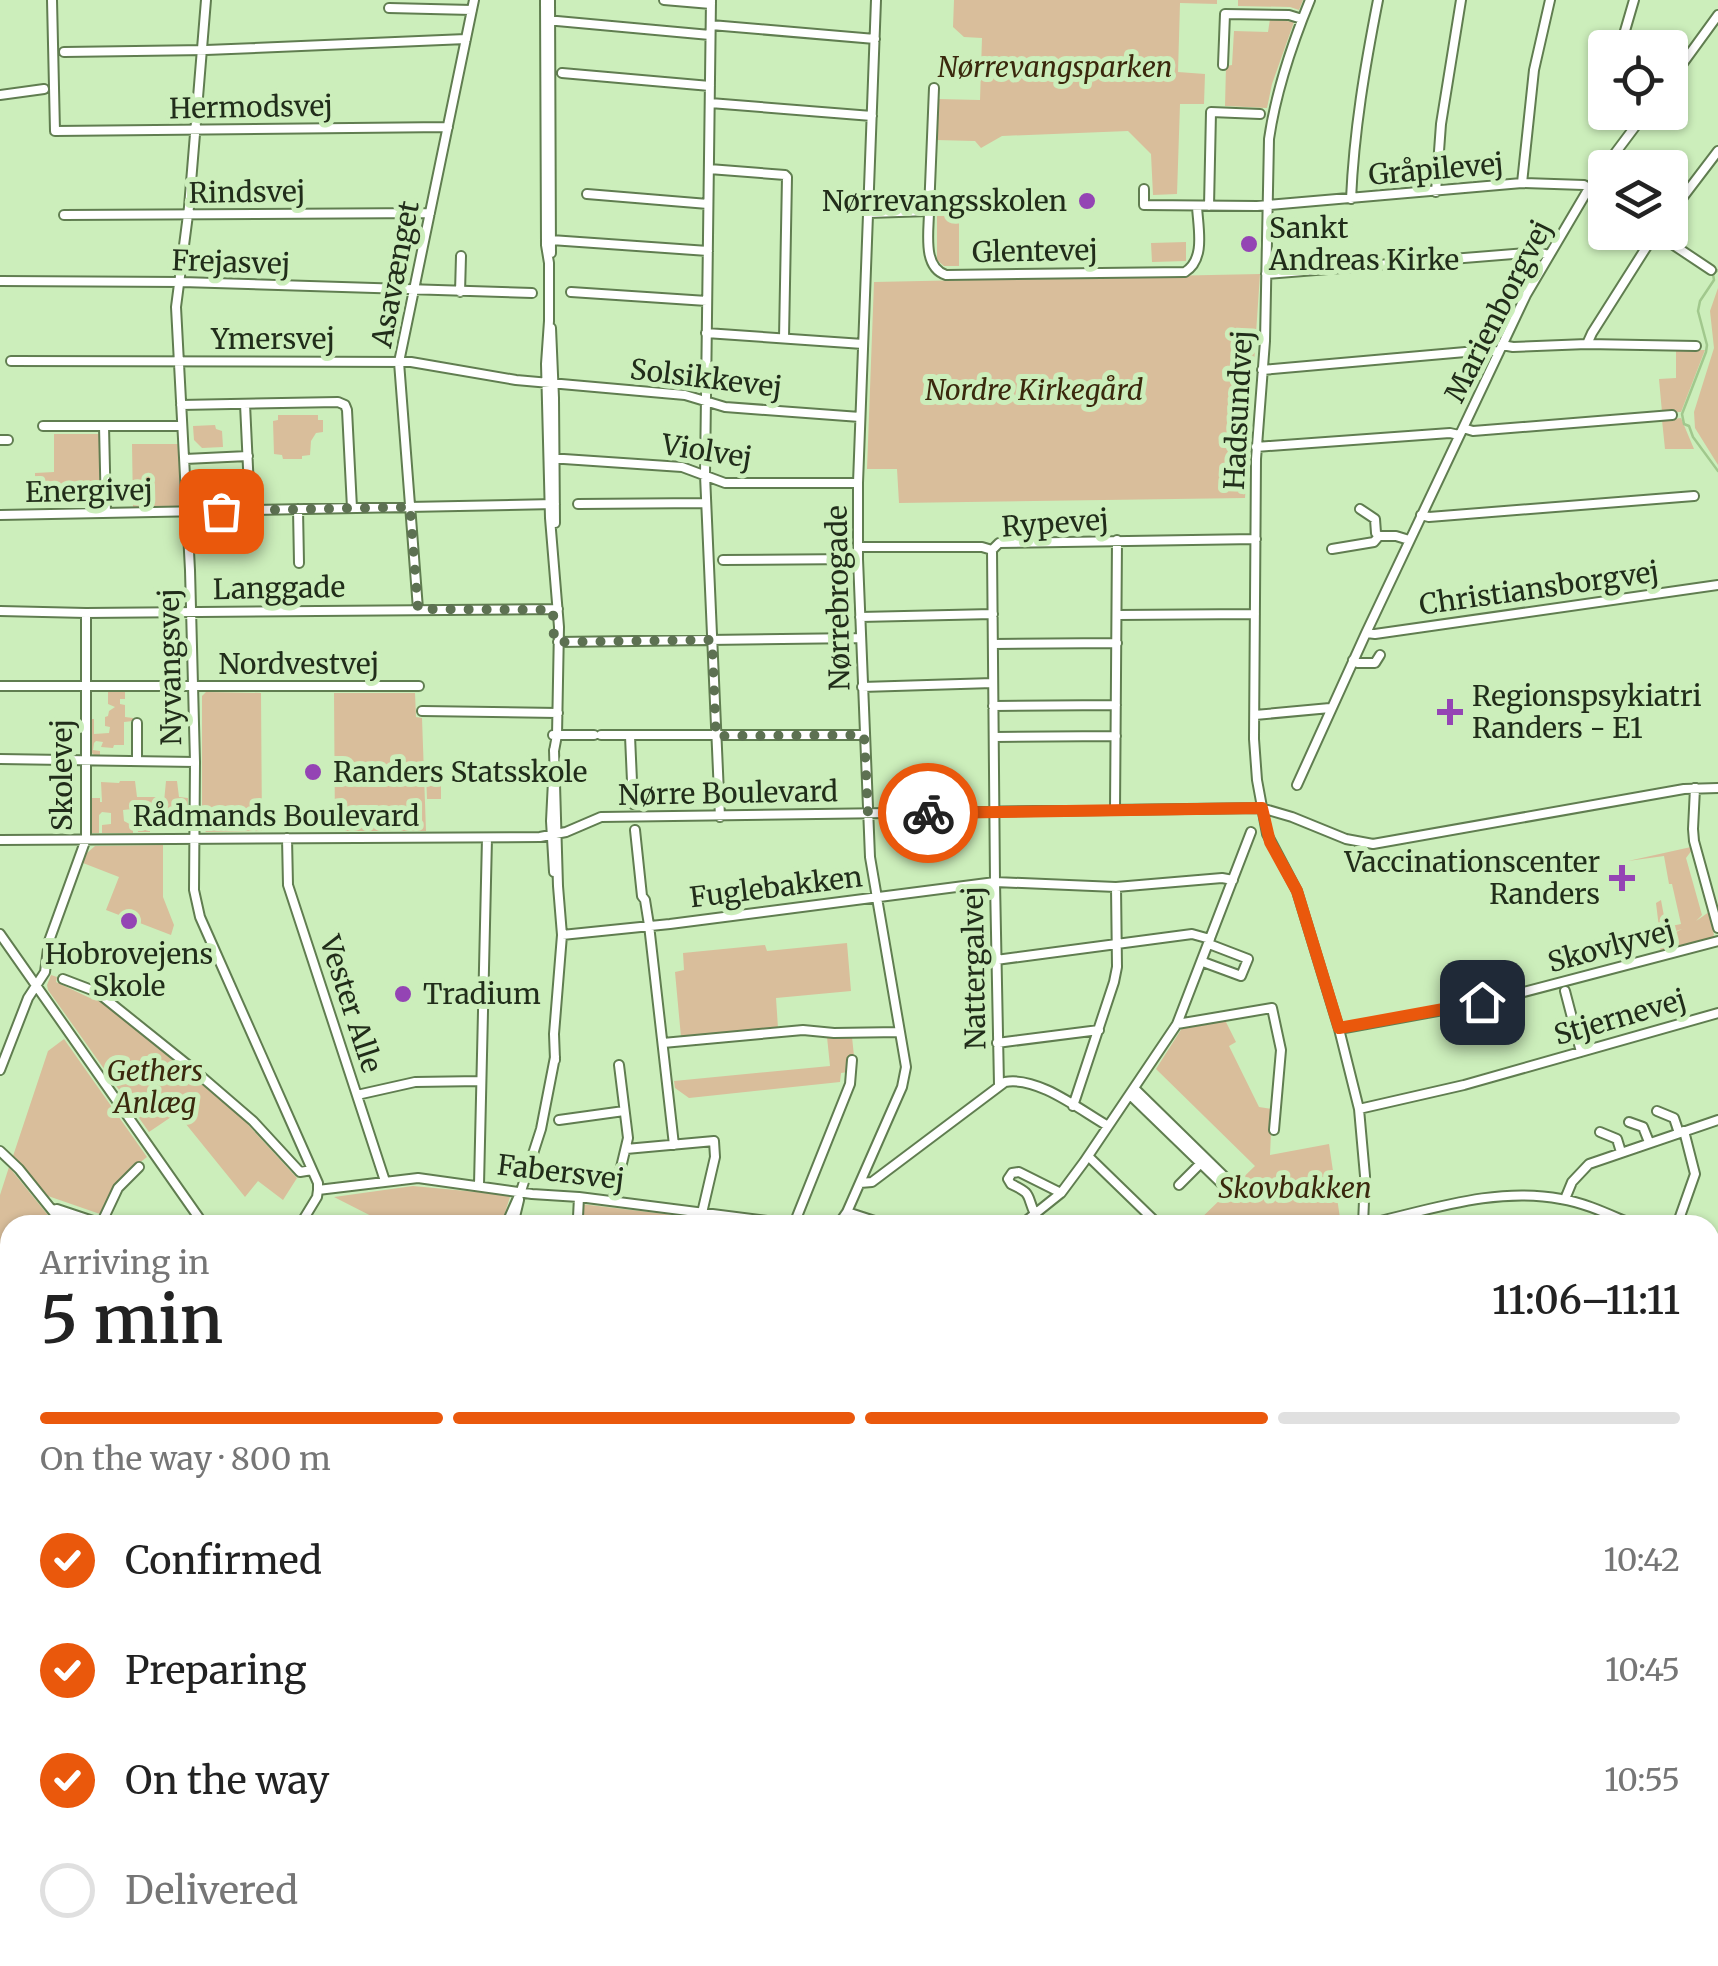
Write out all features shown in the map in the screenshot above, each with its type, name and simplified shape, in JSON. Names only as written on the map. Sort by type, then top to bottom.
[{"type":"street","name":"Hermodsvej","points":[[52,0],[56,132],[448,127]]},
{"type":"street","name":"Nyvangsvej","points":[[206,0],[197,129],[176,307],[194,686],[194,890],[200,917],[286,1106],[318,1190]]},
{"type":"street","points":[[513,1215],[551,1118],[560,1034],[557,1016],[562,935],[554,834],[558,800],[554,779],[556,609],[546,345],[550,321],[547,0]]},
{"type":"street","points":[[664,0],[711,2],[704,475],[720,817]]},
{"type":"street","name":"Nørrebrogade","points":[[860,1183],[905,1077],[906,1066],[870,857],[858,560],[876,0]]},
{"type":"street","name":"Hadsundvej","points":[[1310,0],[1268,138],[1266,274],[1256,447],[1254,739],[1270,842],[1297,891],[1360,1109],[1363,1215]]},
{"type":"street","points":[[1350,199],[1353,150],[1378,0]]},
{"type":"street","points":[[1436,192],[1440,124],[1461,0]]},
{"type":"street","points":[[1522,184],[1534,70],[1550,0]]},
{"type":"street","points":[[1625,30],[1634,0]]},
{"type":"street","name":"Asavænget","points":[[389,8],[473,5],[400,362],[418,609]]},
{"type":"street","points":[[1223,65],[1225,14],[1289,15],[1302,19]]},
{"type":"street","points":[[1688,56],[1718,15]]},
{"type":"street","points":[[548,20],[875,38]]},
{"type":"street","points":[[64,52],[466,39]]},
{"type":"street","points":[[562,73],[710,86]]},
{"type":"street","points":[[868,213],[929,211],[934,88]]},
{"type":"street","points":[[0,94],[44,90]]},
{"type":"street","points":[[710,103],[872,116]]},
{"type":"street","points":[[1208,206],[1211,112],[1260,114]]},
{"type":"street","points":[[1688,190],[1718,151]]},
{"type":"street","points":[[709,169],[785,175],[788,179],[784,338]]},
{"type":"street","name":"Gråpilevej","points":[[1266,204],[1522,184],[1588,187]]},
{"type":"street","points":[[1144,189],[1144,205],[1266,204]]},
{"type":"street","name":"Marienborgvej","points":[[1298,784],[1330,708],[1526,295],[1588,191]]},
{"type":"street","points":[[587,194],[708,204]]},
{"type":"street","name":"Glentevej","points":[[929,211],[930,260],[940,273],[1185,272],[1198,255],[1197,206]]},
{"type":"street","name":"Rindsvej","points":[[64,216],[430,214]]},
{"type":"street","points":[[549,240],[708,251]]},
{"type":"street","points":[[1587,344],[1644,250]]},
{"type":"street","points":[[1681,250],[1711,270]]},
{"type":"street","points":[[1266,274],[1538,252],[1550,255]]},
{"type":"street","points":[[460,292],[462,256]]},
{"type":"street","name":"Frejasvej","points":[[0,281],[178,282],[532,293]]},
{"type":"street","points":[[572,292],[707,301]]},
{"type":"street","points":[[706,333],[863,344]]},
{"type":"street","points":[[1262,370],[1513,347],[1696,346]]},
{"type":"street","name":"Ymersvej","points":[[11,361],[400,362],[550,383]]},
{"type":"street","name":"Solsikkevej","points":[[550,383],[685,395],[725,407],[860,417]]},
{"type":"street","points":[[245,404],[250,510]]},
{"type":"street","points":[[181,405],[345,405],[352,508]]},
{"type":"street","points":[[1256,447],[1672,415]]},
{"type":"street","points":[[44,426],[182,426]]},
{"type":"street","points":[[104,426],[106,513]]},
{"type":"street","points":[[184,459],[248,456]]},
{"type":"street","name":"Violvej","points":[[552,458],[682,467],[725,483],[858,483]]},
{"type":"street","points":[[1422,515],[1694,496]]},
{"type":"street","points":[[578,504],[706,503]]},
{"type":"street","name":"Energivej","points":[[0,515],[553,504]]},
{"type":"street","points":[[298,509],[299,563]]},
{"type":"street","points":[[1360,509],[1374,519],[1379,536]]},
{"type":"street","points":[[1379,536],[1409,540]]},
{"type":"street","points":[[1332,549],[1374,542],[1379,536]]},
{"type":"street","name":"Rypevej","points":[[858,547],[992,550],[999,543],[1256,539]]},
{"type":"street","points":[[1115,810],[1117,540]]},
{"type":"street","name":"Nattergalvej","points":[[992,550],[1000,1085]]},
{"type":"street","points":[[723,560],[858,560]]},
{"type":"street","name":"Christiansborgvej","points":[[1366,633],[1718,585]]},
{"type":"street","name":"Langgade","points":[[0,611],[556,609]]},
{"type":"street","name":"Skolevej","points":[[0,1070],[4,1047],[28,998],[46,972],[49,941],[86,840],[86,613]]},
{"type":"street","points":[[860,617],[993,614]]},
{"type":"street","points":[[1117,615],[1255,614]]},
{"type":"street","points":[[556,642],[861,638]]},
{"type":"street","points":[[993,644],[1116,643]]},
{"type":"street","points":[[1353,660],[1375,663],[1380,655]]},
{"type":"street","points":[[862,687],[993,683]]},
{"type":"street","name":"Nordvestvej","points":[[0,686],[419,686]]},
{"type":"street","points":[[994,706],[1116,705]]},
{"type":"street","points":[[1255,715],[1330,708]]},
{"type":"street","points":[[422,711],[555,713]]},
{"type":"street","points":[[137,723],[137,761]]},
{"type":"street","points":[[555,735],[864,735]]},
{"type":"street","points":[[630,736],[633,804]]},
{"type":"street","points":[[994,737],[1116,736]]},
{"type":"street","points":[[0,760],[195,762]]},
{"type":"street","points":[[1695,788],[1692,829],[1718,928]]},
{"type":"street","name":"Nørre Boulevard","points":[[554,834],[602,818],[1262,808],[1346,839],[1373,844],[1695,788],[1718,788]]},
{"type":"street","points":[[635,830],[674,1145]]},
{"type":"street","points":[[1060,1192],[1019,1172],[1008,1178],[1010,1184],[1030,1197],[1035,1214],[1060,1192],[1088,1156],[1177,1024],[1251,832]]},
{"type":"street","name":"Rådmands Boulevard","points":[[0,840],[487,838],[554,834]]},
{"type":"street","name":"Vester Alle","points":[[287,838],[288,885],[385,1181]]},
{"type":"street","points":[[479,1185],[487,838]]},
{"type":"street","name":"Fuglebakken","points":[[562,935],[995,882],[1116,887],[1233,880]]},
{"type":"street","points":[[1073,1106],[1114,982],[1116,887]]},
{"type":"street","points":[[0,934],[197,1215]]},
{"type":"street","points":[[996,960],[1192,934],[1248,959],[1241,976],[1202,962]]},
{"type":"street","name":"Skovlyvej","points":[[1339,1028],[1482,1002],[1718,941]]},
{"type":"street","points":[[63,979],[97,992],[253,1122],[300,1172],[312,1170]]},
{"type":"street","points":[[1565,991],[1581,1052]]},
{"type":"street","points":[[1177,1024],[1272,1008],[1280,1050],[1274,1130]]},
{"type":"street","name":"Stjernevej","points":[[1360,1109],[1464,1085],[1718,1013]]},
{"type":"street","points":[[664,1043],[803,1030],[900,1032]]},
{"type":"street","points":[[998,1044],[1099,1030]]},
{"type":"street","points":[[800,1215],[850,1084],[852,1060]]},
{"type":"street","points":[[613,1201],[628,1138],[618,1065]]},
{"type":"street","points":[[358,1095],[415,1082],[482,1081]]},
{"type":"street","points":[[845,1215],[860,1183],[872,1182],[1000,1085],[1030,1083],[1108,1126]]},
{"type":"street","points":[[1132,1092],[1203,1161],[1179,1185]]},
{"type":"street","points":[[551,1118],[624,1111]]},
{"type":"street","points":[[1657,1111],[1674,1118],[1695,1174],[1681,1215]]},
{"type":"street","points":[[1565,1199],[1572,1182],[1589,1164],[1718,1120]]},
{"type":"street","points":[[1629,1122],[1643,1127],[1649,1142]]},
{"type":"street","points":[[1600,1132],[1617,1139],[1621,1152]]},
{"type":"street","points":[[626,1149],[714,1141],[715,1157],[702,1213]]},
{"type":"street","points":[[0,1151],[57,1215]]},
{"type":"street","points":[[1582,1152],[1589,1164]]},
{"type":"street","points":[[1088,1156],[1149,1215]]},
{"type":"street","points":[[107,1215],[118,1188],[139,1166]]},
{"type":"street","name":"Fabersvej","points":[[318,1190],[418,1178],[717,1215]]},
{"type":"street","points":[[306,1215],[318,1190]]},
{"type":"street","points":[[1409,1215],[1497,1196],[1528,1195],[1565,1199],[1607,1215]]},
{"type":"street","points":[[578,1196],[578,1215]]},
{"type":"street","points":[[53,1210],[77,1215]]},
{"type":"street","points":[[847,1212],[856,1215]]},
{"type":"green space","name":"Nørrevangsparken","points":[[954,0],[1217,0],[1217,4],[1180,3],[1178,72],[1205,74],[1204,104],[1180,104],[1177,194],[1153,195],[1151,154],[1128,131],[1002,136],[981,148],[975,141],[936,140],[938,99],[980,100],[982,38],[964,37],[953,27]]},
{"type":"green space","points":[[1238,0],[1303,0],[1299,10],[1238,6]]},
{"type":"green space","points":[[1270,19],[1294,22],[1267,108],[1225,106],[1226,66],[1232,65],[1234,31],[1268,32]]},
{"type":"green space","points":[[937,216],[950,216],[951,223],[959,223],[959,266],[944,266],[937,260]]},
{"type":"green space","points":[[1186,242],[1186,261],[1152,262],[1151,243]]},
{"type":"green space","name":"Nordre Kirkegård","points":[[1260,274],[1245,498],[899,503],[897,469],[867,469],[874,282]]},
{"type":"green space","points":[[1718,288],[1718,465],[1695,428],[1694,412],[1714,348],[1710,311]]},
{"type":"green space","points":[[1676,350],[1705,350],[1681,412],[1662,412],[1659,379],[1676,378]]},
{"type":"green space","points":[[278,415],[318,415],[318,420],[323,420],[323,432],[316,433],[311,441],[310,455],[283,459],[282,455],[274,454],[273,421],[278,420]]},
{"type":"green space","points":[[1681,418],[1694,449],[1665,449],[1662,420]]},
{"type":"green space","points":[[215,425],[222,431],[223,447],[202,448],[194,440],[193,426]]},
{"type":"green space","points":[[54,434],[101,434],[103,507],[88,507],[87,486],[35,490],[35,473],[54,472]]},
{"type":"green space","points":[[132,444],[179,444],[183,503],[180,507],[133,508]]},
{"type":"green space","points":[[217,476],[218,481],[224,482],[224,500],[206,501],[197,493],[197,477]]},
{"type":"green space","points":[[108,691],[125,691],[120,704],[125,705],[125,717],[133,721],[124,722],[124,745],[101,747],[103,742],[96,741],[93,750],[100,751],[100,756],[95,756],[90,751],[92,719],[94,734],[109,733],[105,717],[115,707],[108,704]]},
{"type":"green space","points":[[206,692],[261,693],[262,831],[206,832],[202,827],[202,696]]},
{"type":"green space","points":[[334,693],[415,693],[416,717],[422,718],[426,831],[335,831]]},
{"type":"green space","points":[[426,771],[441,771],[441,799],[427,799]]},
{"type":"green space","points":[[135,781],[137,797],[158,797],[159,802],[164,802],[166,781],[177,781],[179,797],[188,798],[187,813],[168,818],[168,824],[150,824],[150,832],[138,832],[137,822],[146,822],[146,810],[133,803],[132,809],[123,810],[124,821],[133,826],[133,833],[102,833],[102,825],[111,824],[111,813],[102,812],[99,833],[91,833],[91,798],[100,798],[102,802],[101,782]]},
{"type":"green space","points":[[163,845],[163,897],[174,925],[171,935],[106,910],[119,877],[83,863],[95,846]]},
{"type":"green space","points":[[1691,847],[1686,858],[1702,915],[1696,921],[1709,912],[1714,935],[1661,952],[1660,948],[1682,929],[1673,932],[1661,944],[1656,903],[1661,900],[1666,927],[1681,924],[1664,856],[1628,861]]},
{"type":"green space","points":[[847,943],[851,991],[776,998],[778,1028],[681,1037],[675,972],[684,970],[683,953],[765,945],[767,951]]},
{"type":"green space","name":"Gethers Anlæg","points":[[51,975],[57,977],[56,982],[107,1006],[241,1117],[297,1178],[283,1200],[258,1181],[245,1197],[177,1113],[149,1132],[48,990]]},
{"type":"green space","name":"Skovbakken","points":[[1225,1020],[1236,1042],[1229,1046],[1259,1107],[1272,1109],[1270,1155],[1329,1144],[1340,1215],[1204,1215],[1255,1166],[1156,1069],[1184,1025]]},
{"type":"green space","points":[[827,1037],[852,1037],[854,1056],[850,1057],[848,1072],[841,1073],[840,1082],[689,1098],[675,1088],[674,1081],[830,1066]]},
{"type":"green space","points":[[64,1039],[147,1157],[119,1182],[100,1214],[48,1196],[13,1156],[48,1051]]},
{"type":"green space","points":[[9,1167],[48,1215],[0,1215],[0,1195]]},
{"type":"green space","points":[[413,1186],[510,1197],[504,1215],[369,1215],[334,1197]]},
{"type":"green space","points":[[581,1204],[674,1215],[581,1215]]},
{"type":"waterway","points":[[1718,270],[1700,301],[1698,311],[1706,352],[1682,414],[1684,424],[1718,471]]},
{"type":"way so far","points":[[221,511],[410,507],[418,609],[553,610],[554,641],[559,642],[712,640],[716,736],[864,735],[868,814],[928,813]]},
{"type":"place","name":"Nørrevangsskolen","points":[[1087,201]]},
{"type":"place","name":"Sankt Andreas Kirke","points":[[1249,244]]},
{"type":"place","name":"Regionspsykiatri Randers - E1","points":[[1450,712]]},
{"type":"place","name":"Randers Statsskole","points":[[313,772]]},
{"type":"place","name":"Vaccinationscenter Randers","points":[[1622,878]]},
{"type":"place","name":"Hobrovejens Skole","points":[[129,921]]},
{"type":"place","name":"Tradium","points":[[403,994]]},
{"type":"route","points":[[928,813],[1262,808],[1270,842],[1297,891],[1339,1028],[1482,1002]]}]
